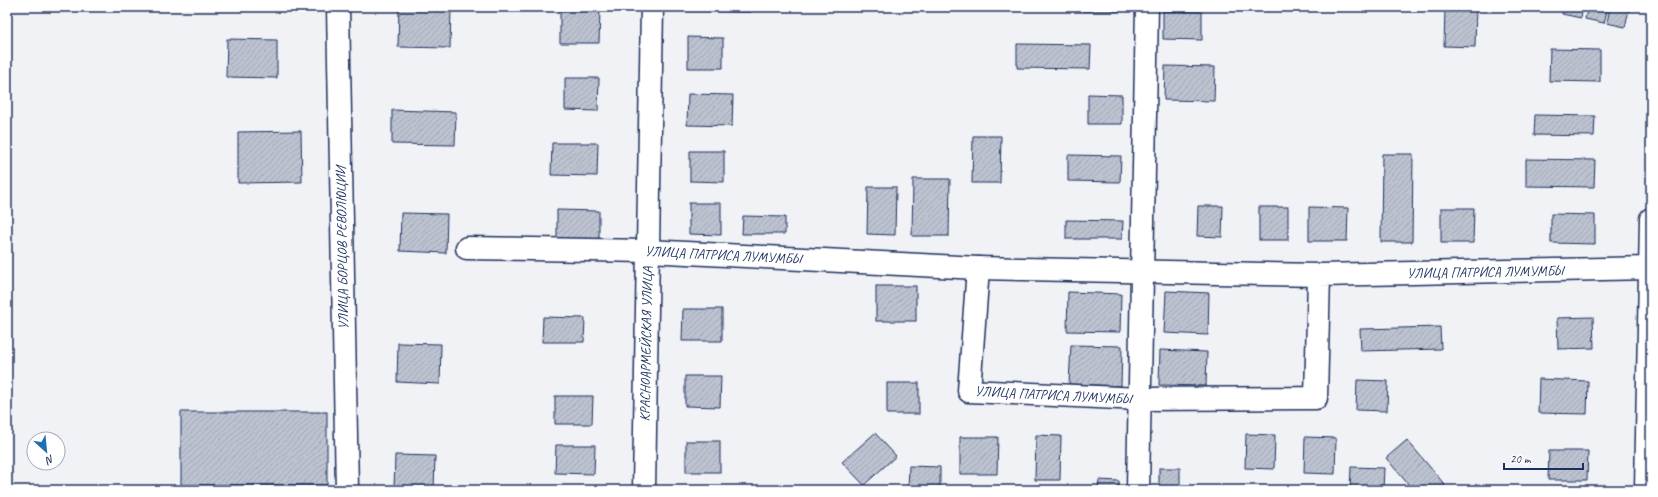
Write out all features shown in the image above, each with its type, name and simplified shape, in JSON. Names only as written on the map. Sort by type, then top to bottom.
[{"type":"street","name":"УЛИЦА БОРЦОВ РЕВОЛЮЦИИ","points":[[338,7],[347,490]]},
{"type":"street","name":"КРАСНОАРМЕЙСКАЯ УЛИЦА","points":[[644,490],[652,7]]},
{"type":"street","name":"УЛИЦА ПАТРИСА ЛУМУМБЫ","points":[[1138,490],[1147,7]]},
{"type":"street","points":[[1646,490],[1651,218]]},
{"type":"street","name":"УЛИЦА ПАТРИСА ЛУМУМБЫ","points":[[467,248],[648,251],[978,268],[1319,275],[1650,268]]},
{"type":"street","name":"УЛИЦА ПАТРИСА ЛУМУМБЫ","points":[[978,268],[969,391],[1140,400],[1316,398],[1319,275]]},
{"type":"building","points":[[399,7],[451,7],[450,48],[398,47]]},
{"type":"building","points":[[688,7],[751,7],[751,12],[688,11]]},
{"type":"building","points":[[1083,7],[1122,7],[1122,11],[1083,11]]},
{"type":"building","points":[[1445,7],[1476,7],[1475,47],[1444,46]]},
{"type":"building","points":[[1564,7],[1583,7],[1581,18],[1562,14]]},
{"type":"building","points":[[1588,7],[1608,7],[1604,23],[1585,19]]},
{"type":"building","points":[[1610,7],[1629,10],[1625,27],[1607,23]]},
{"type":"building","points":[[560,9],[600,9],[599,43],[560,43]]},
{"type":"building","points":[[1163,11],[1202,12],[1202,40],[1163,39]]},
{"type":"building","points":[[688,37],[723,38],[723,68],[688,68]]},
{"type":"building","points":[[227,39],[277,40],[277,78],[226,77]]},
{"type":"building","points":[[1017,44],[1091,45],[1090,69],[1017,68]]},
{"type":"building","points":[[1550,49],[1600,50],[1600,82],[1549,81]]},
{"type":"building","points":[[1165,66],[1215,67],[1214,101],[1164,100]]},
{"type":"building","points":[[565,78],[599,78],[598,111],[565,110]]},
{"type":"building","points":[[688,94],[733,95],[732,126],[687,125]]},
{"type":"building","points":[[1088,94],[1122,95],[1122,124],[1088,124]]},
{"type":"building","points":[[392,110],[456,112],[455,145],[392,144]]},
{"type":"building","points":[[1535,115],[1595,116],[1594,136],[1534,135]]},
{"type":"building","points":[[301,131],[302,182],[238,183],[238,132]]},
{"type":"building","points":[[973,136],[1001,136],[1000,183],[972,183]]},
{"type":"building","points":[[552,143],[598,143],[597,176],[551,175]]},
{"type":"building","points":[[690,151],[724,151],[724,182],[690,181]]},
{"type":"building","points":[[1382,154],[1413,154],[1412,242],[1381,242]]},
{"type":"building","points":[[1068,155],[1121,156],[1120,182],[1068,181]]},
{"type":"building","points":[[1526,159],[1595,160],[1594,187],[1526,186]]},
{"type":"building","points":[[913,179],[950,179],[949,236],[912,236]]},
{"type":"building","points":[[868,187],[896,187],[895,235],[867,234]]},
{"type":"building","points":[[689,203],[721,203],[721,235],[689,234]]},
{"type":"building","points":[[1198,206],[1223,206],[1222,237],[1197,236]]},
{"type":"building","points":[[1259,207],[1288,207],[1288,240],[1259,240]]},
{"type":"building","points":[[1309,207],[1348,208],[1347,241],[1309,241]]},
{"type":"building","points":[[1441,208],[1474,208],[1473,243],[1441,243]]},
{"type":"building","points":[[557,210],[599,211],[599,240],[557,239]]},
{"type":"building","points":[[401,213],[447,214],[446,253],[400,251]]},
{"type":"building","points":[[1551,214],[1595,215],[1595,244],[1551,243]]},
{"type":"building","points":[[743,216],[785,217],[785,234],[742,234]]},
{"type":"building","points":[[1066,220],[1123,221],[1122,239],[1066,239]]},
{"type":"building","points":[[876,286],[916,286],[916,321],[876,321]]},
{"type":"building","points":[[1166,291],[1209,293],[1208,335],[1164,333]]},
{"type":"building","points":[[1068,292],[1121,294],[1120,332],[1067,331]]},
{"type":"building","points":[[683,309],[722,309],[722,341],[682,341]]},
{"type":"building","points":[[543,317],[585,318],[584,342],[542,342]]},
{"type":"building","points":[[1593,317],[1594,348],[1558,349],[1557,318]]},
{"type":"building","points":[[1440,327],[1441,349],[1361,351],[1360,329]]},
{"type":"building","points":[[398,343],[441,344],[440,384],[397,382]]},
{"type":"building","points":[[1071,345],[1122,346],[1121,386],[1069,384]]},
{"type":"building","points":[[1160,350],[1207,352],[1206,386],[1159,385]]},
{"type":"building","points":[[685,376],[721,376],[720,407],[685,406]]},
{"type":"building","points":[[1539,379],[1588,381],[1587,414],[1538,413]]},
{"type":"building","points":[[1357,380],[1388,381],[1387,411],[1356,410]]},
{"type":"building","points":[[887,383],[919,383],[919,414],[887,414]]},
{"type":"building","points":[[555,396],[593,396],[592,424],[555,424]]},
{"type":"building","points":[[181,412],[327,412],[327,485],[181,485]]},
{"type":"building","points":[[875,433],[896,456],[864,485],[842,462]]},
{"type":"building","points":[[1246,434],[1275,435],[1274,469],[1245,468]]},
{"type":"building","points":[[1036,435],[1061,436],[1060,480],[1035,480]]},
{"type":"building","points":[[960,437],[998,437],[997,474],[960,474]]},
{"type":"building","points":[[1305,437],[1336,438],[1335,474],[1304,473]]},
{"type":"building","points":[[1407,440],[1445,485],[1439,490],[1413,490],[1386,458]]},
{"type":"building","points":[[686,441],[720,441],[720,472],[686,472]]},
{"type":"building","points":[[556,445],[595,445],[594,474],[555,473]]},
{"type":"building","points":[[1549,451],[1588,451],[1587,480],[1548,480]]},
{"type":"building","points":[[395,455],[435,456],[434,490],[394,490]]},
{"type":"building","points":[[909,466],[940,467],[940,490],[908,490]]},
{"type":"building","points":[[1351,467],[1384,468],[1383,490],[1350,490]]},
{"type":"building","points":[[1159,468],[1180,468],[1180,490],[1159,490]]},
{"type":"building","points":[[1099,480],[1119,481],[1119,490],[1098,490]]}]
